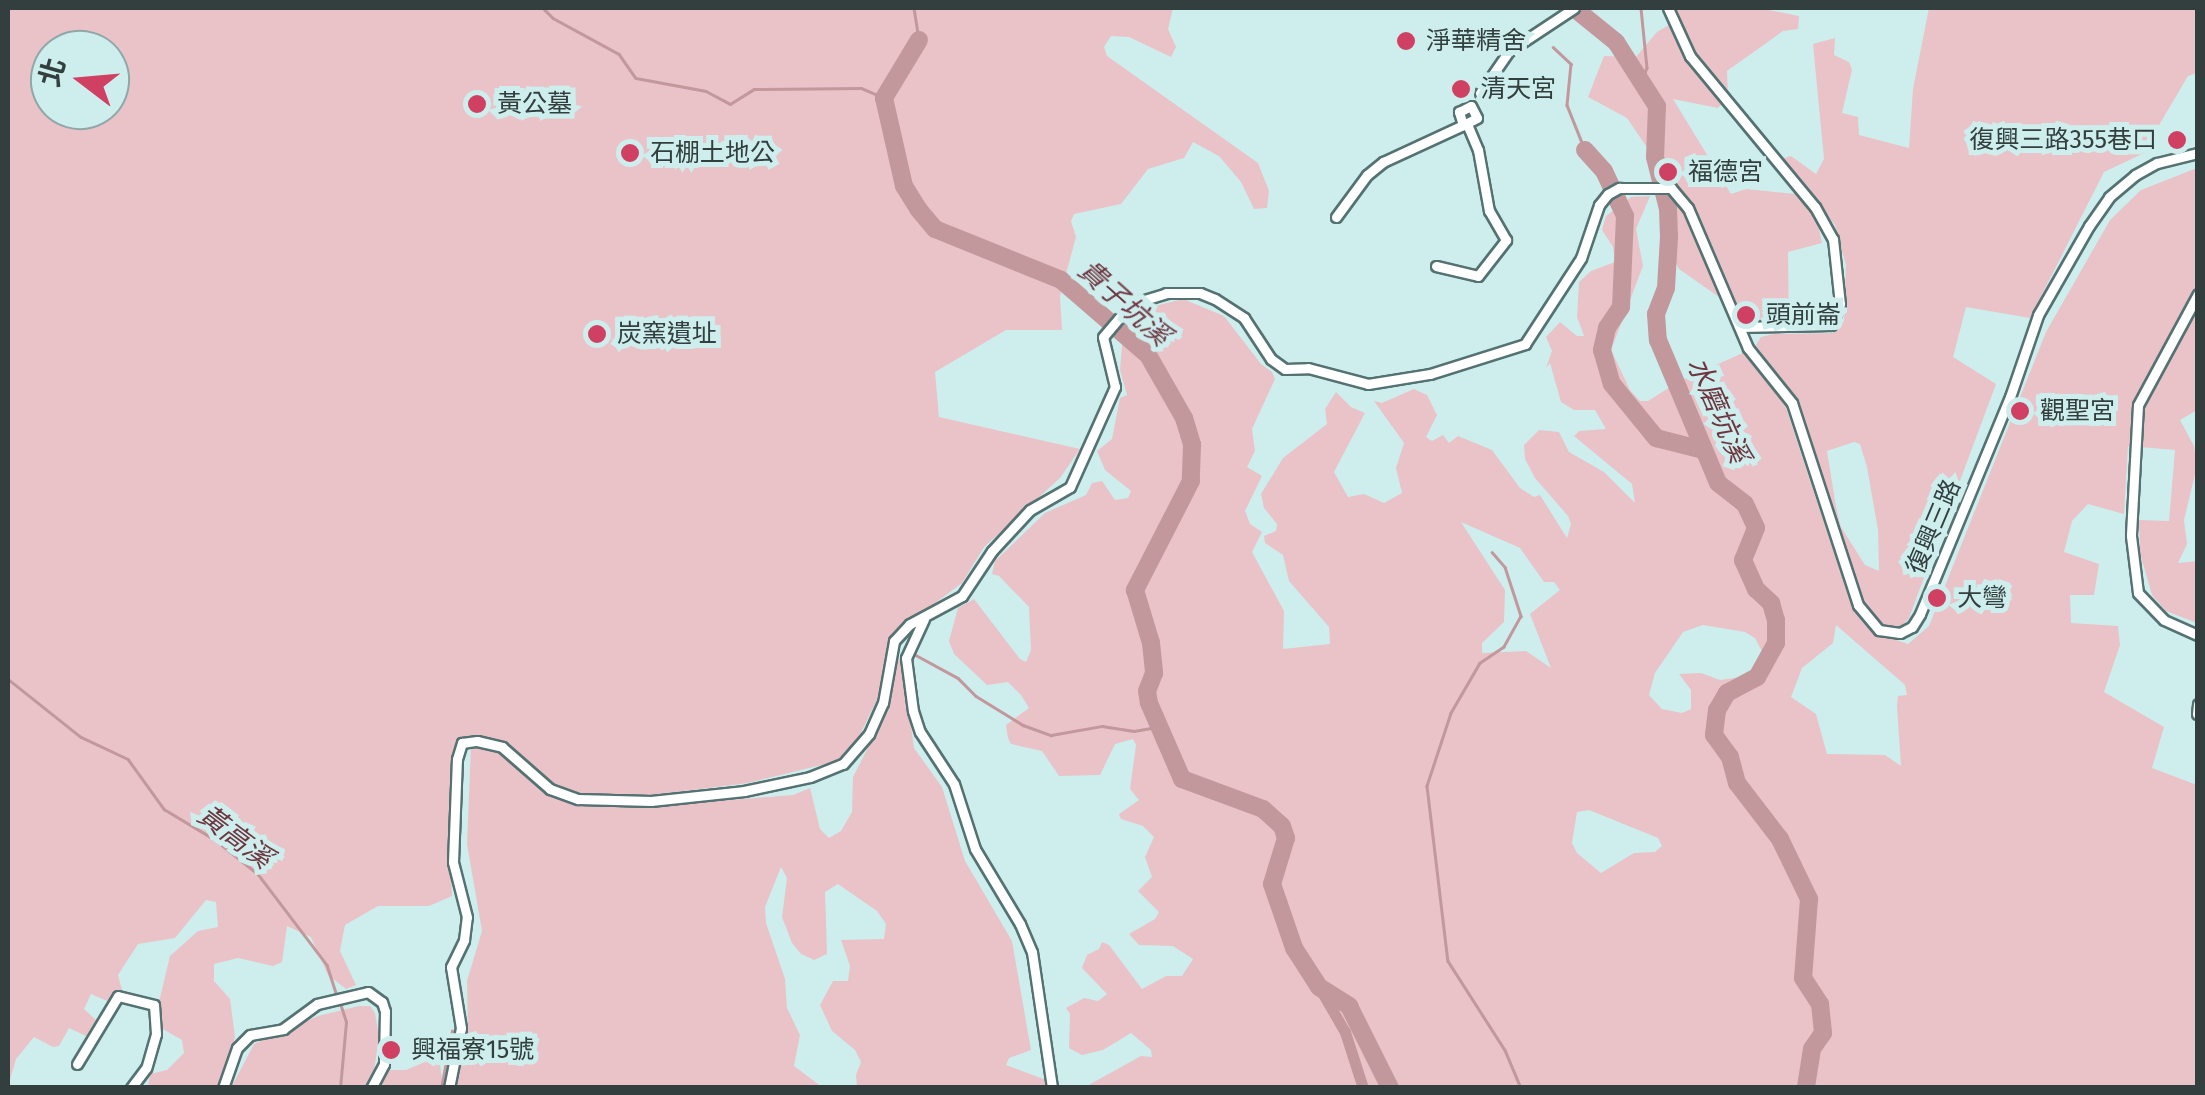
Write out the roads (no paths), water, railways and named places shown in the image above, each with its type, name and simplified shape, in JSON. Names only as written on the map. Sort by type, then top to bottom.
[{"type":"street","points":[[1668,8],[1690,56],[1815,207],[1832,239],[1840,304],[1831,326],[1740,327]]},
{"type":"street","points":[[1480,93],[1508,51],[1571,9]]},
{"type":"street","points":[[1336,217],[1367,175],[1383,162],[1465,125],[1478,150],[1489,211],[1506,240],[1478,276],[1436,266]]},
{"type":"street","name":"復興三路","points":[[924,620],[962,596],[992,551],[1030,510],[1070,487],[1115,387],[1104,347],[1106,331],[1122,312],[1166,293],[1200,293],[1244,318],[1271,360],[1284,369],[1308,368],[1368,384],[1445,370],[1525,344],[1580,258],[1599,205],[1608,194],[1619,188],[1666,188],[1680,196],[1688,208],[1726,306],[1748,348],[1792,403],[1858,605],[1879,630],[1906,632],[1920,614],[2010,398],[2038,315],[2089,226],[2110,196],[2135,175],[2157,164],[2198,154]]},
{"type":"street","points":[[2198,294],[2138,406],[2131,536],[2138,593],[2164,620],[2198,635]]},
{"type":"street","points":[[449,1088],[461,1028],[451,967],[464,940],[467,918],[452,848],[457,760],[462,743],[477,741],[502,747],[550,789],[578,799],[651,801],[744,792],[810,776],[843,764],[857,751],[882,703],[894,640],[910,624],[924,620]]},
{"type":"street","points":[[924,620],[906,658],[913,711],[920,732],[954,784],[976,849],[1032,952],[1052,1088]]},
{"type":"street","points":[[2197,714],[2198,704]]},
{"type":"street","points":[[223,1088],[237,1048],[250,1036],[283,1028],[317,1004],[368,992],[382,1002],[384,1011],[384,1064],[371,1088]]},
{"type":"street","points":[[77,1064],[118,996],[154,1005],[156,1034],[146,1068],[131,1088]]},
{"type":"waterway","points":[[543,8],[553,18],[619,54],[636,78],[706,91],[730,104],[754,89],[861,88],[884,98]]},
{"type":"waterway","name":"貴子坑溪","points":[[914,8],[919,40]]},
{"type":"waterway","name":"水磨坑溪","points":[[1574,8],[1616,42],[1657,106],[1655,157],[1668,209],[1669,237],[1666,288],[1656,314],[1658,340],[1718,483],[1745,504],[1756,528],[1743,560],[1756,589],[1771,603],[1776,620],[1776,643],[1757,677],[1727,693],[1717,710],[1714,735],[1730,757],[1737,783],[1780,839],[1809,899],[1803,978],[1820,1004],[1823,1033],[1812,1049],[1806,1088]]},
{"type":"waterway","points":[[1641,8],[1647,68],[1642,80]]},
{"type":"waterway","name":"貴子坑溪","points":[[919,40],[884,98],[904,186],[919,210],[935,229],[1061,280],[1148,355],[1184,418],[1192,445],[1191,481],[1135,590],[1151,643],[1154,673],[1147,691],[1149,703],[1182,779],[1263,809],[1282,826],[1286,838],[1272,884],[1294,948],[1319,987],[1349,1006],[1390,1088]]},
{"type":"waterway","points":[[1553,47],[1571,64],[1567,105],[1585,150]]},
{"type":"waterway","points":[[1585,150],[1604,171],[1625,216],[1621,307],[1607,328],[1602,350],[1612,384],[1656,438],[1703,450]]},
{"type":"waterway","points":[[1492,552],[1505,567],[1521,616],[1504,647],[1480,663],[1451,713],[1427,786],[1448,961],[1505,1050],[1521,1088]]},
{"type":"waterway","points":[[914,654],[958,678],[976,696],[1023,725],[1051,735],[1102,726],[1134,731],[1161,726]]},
{"type":"waterway","name":"黃高溪","points":[[8,679],[81,737],[128,759],[164,809],[214,839],[258,874],[327,965],[337,996]]},
{"type":"waterway","points":[[1319,987],[1345,1032],[1363,1088]]},
{"type":"waterway","name":"黃高溪","points":[[340,1003],[346,1022],[340,1088]]},
{"type":"waterway","points":[[441,1088],[452,1031]]},
{"type":"place","name":"淨華精舍","points":[[1406,41]]},
{"type":"place","name":"清天宮","points":[[1461,89]]},
{"type":"place","name":"黃公墓","points":[[477,104]]},
{"type":"place","name":"復興三路355巷口","points":[[2177,140]]},
{"type":"place","name":"石棚土地公","points":[[630,153]]},
{"type":"place","name":"福德宮","points":[[1668,172]]},
{"type":"place","name":"頭前崙","points":[[1746,315]]},
{"type":"place","name":"炭窯遺址","points":[[597,334]]},
{"type":"place","name":"觀聖宮","points":[[2020,411]]},
{"type":"place","name":"大彎","points":[[1937,598]]},
{"type":"place","name":"興福寮15號","points":[[391,1050]]}]
